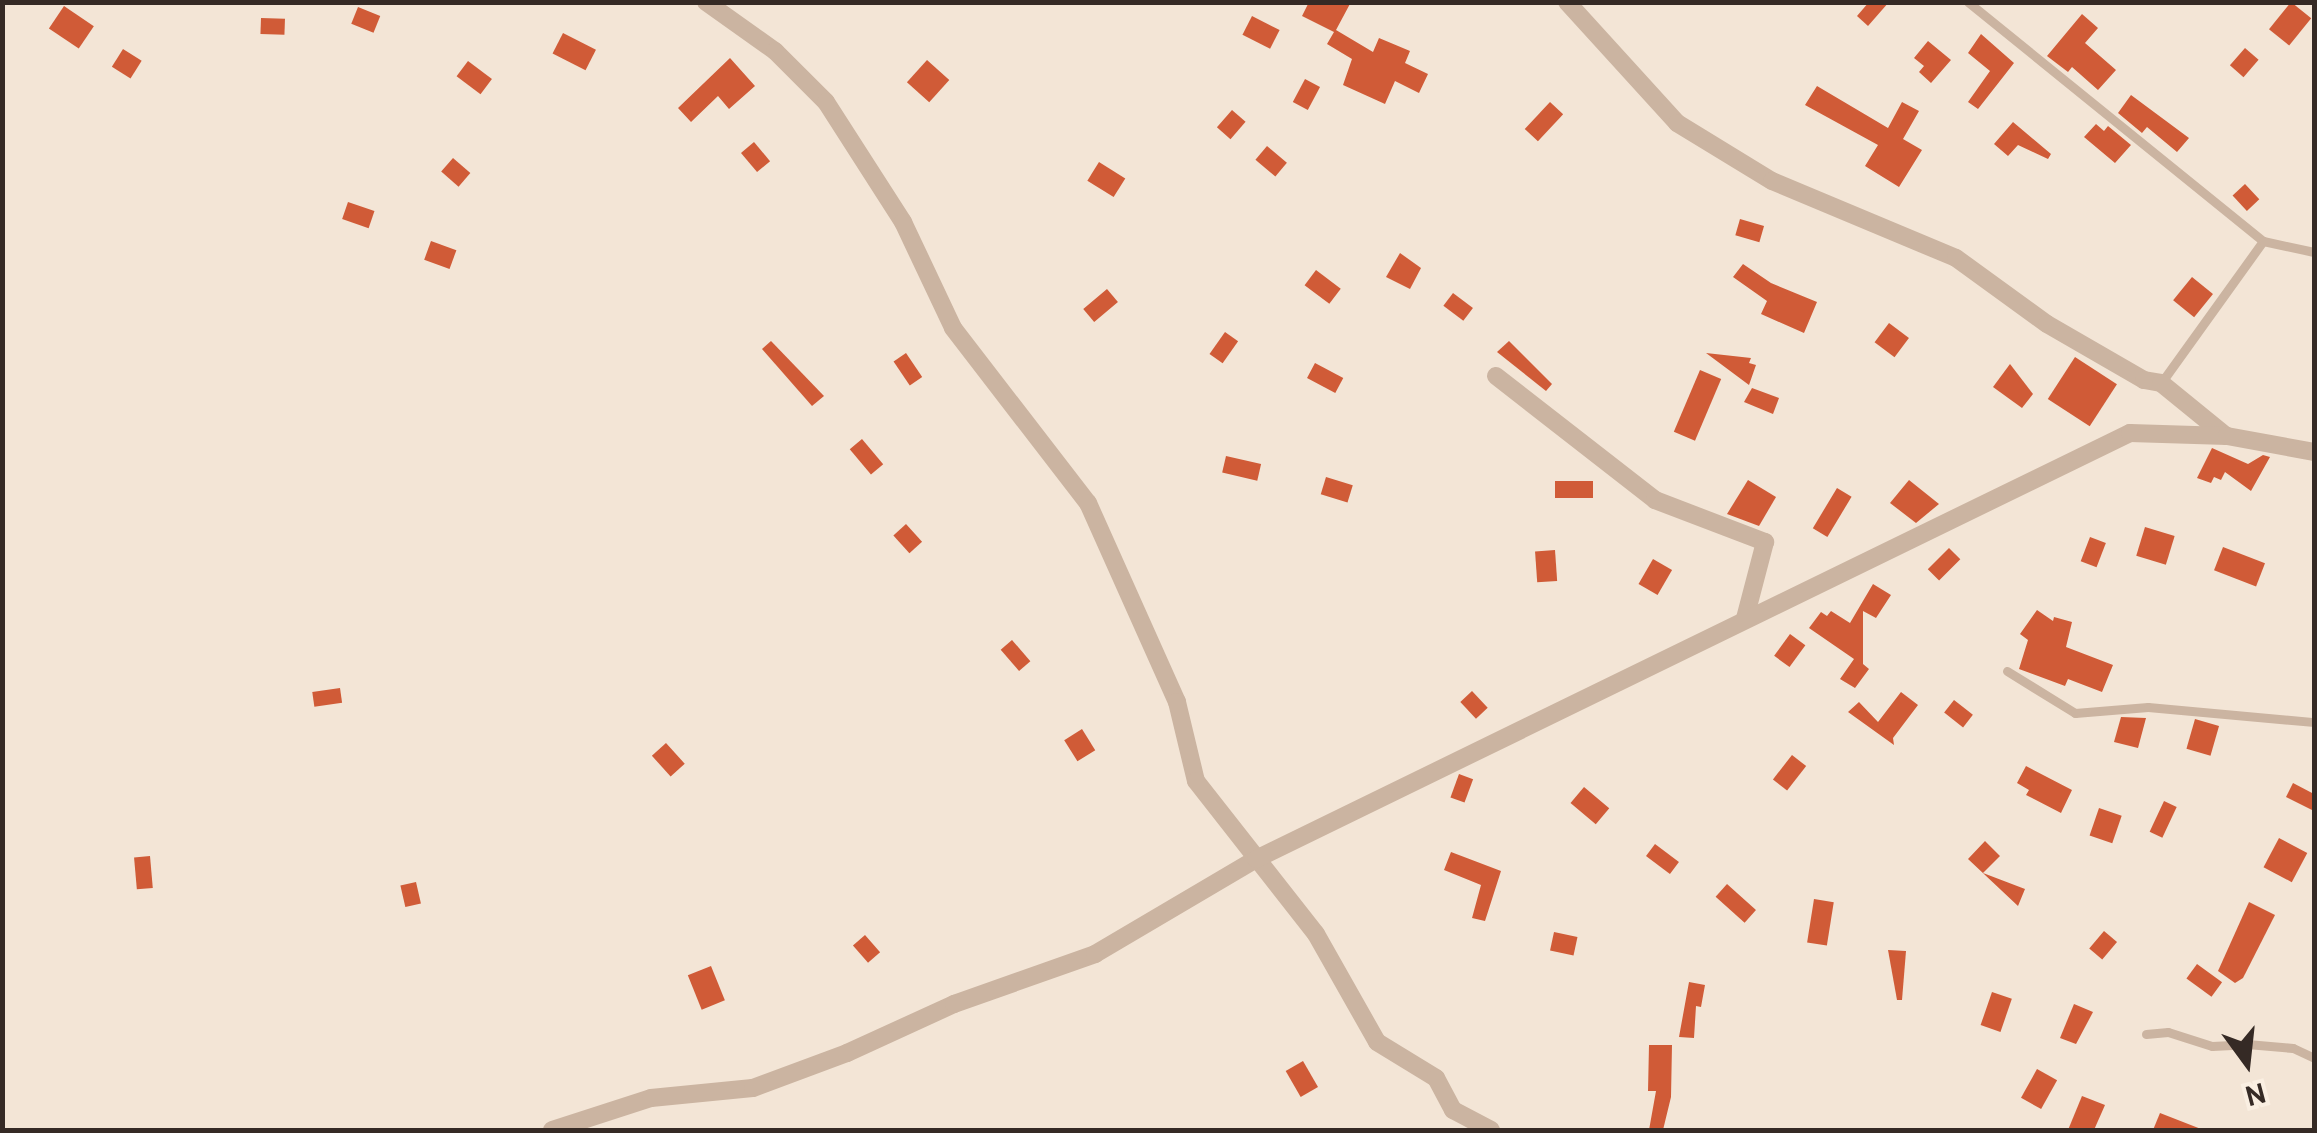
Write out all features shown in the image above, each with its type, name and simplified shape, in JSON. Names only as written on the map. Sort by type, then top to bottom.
[{"type":"street","points":[[706,2],[775,50],[826,102],[903,222],[952,328],[1088,503],[1177,702],[1196,781],[1316,934],[1377,1042],[1436,1078],[1453,1110],[1492,1130]]},
{"type":"street","points":[[1567,2],[1677,123],[1772,181],[1956,258],[2046,324],[2144,380],[2162,383],[2226,436]]},
{"type":"street","points":[[1496,376],[1655,500],[1766,542],[1745,618]]},
{"type":"street","points":[[552,1130],[652,1098],[753,1088],[847,1053],[954,1004],[1095,954],[1256,859],[2130,433],[2226,436],[2314,452]]},
{"type":"lane","points":[[1968,2],[2263,241],[2314,252]]},
{"type":"lane","points":[[2162,383],[2263,241]]},
{"type":"lane","points":[[2007,671],[2075,713],[2148,708],[2314,722]]},
{"type":"lane","points":[[2146,1034],[2168,1032],[2212,1046],[2293,1048],[2314,1058]]},
{"type":"building","points":[[1309,2],[1351,2],[1336,30],[1373,52],[1379,38],[1410,51],[1405,63],[1428,74],[1419,93],[1395,81],[1385,104],[1343,85],[1352,59],[1327,44],[1334,32],[1302,16]]},
{"type":"building","points":[[1869,2],[1889,2],[1868,26],[1857,16]]},
{"type":"building","points":[[2291,2],[2311,18],[2289,46],[2269,29]]},
{"type":"building","points":[[64,6],[94,26],[79,49],[49,28]]},
{"type":"building","points":[[358,7],[380,16],[374,33],[351,24]]},
{"type":"building","points":[[2082,14],[2098,28],[2085,43],[2116,70],[2098,90],[2072,67],[2068,72],[2047,56]]},
{"type":"building","points":[[1252,16],[1280,30],[1270,49],[1242,35]]},
{"type":"building","points":[[261,18],[285,19],[284,35],[260,34]]},
{"type":"building","points":[[563,33],[596,50],[586,70],[553,53]]},
{"type":"building","points":[[1981,34],[2014,63],[1978,109],[1968,102],[1990,71],[1968,53]]},
{"type":"building","points":[[1928,41],[1951,60],[1931,83],[1919,72],[1924,66],[1914,58]]},
{"type":"building","points":[[2245,48],[2259,60],[2243,77],[2230,65]]},
{"type":"building","points":[[123,49],[142,61],[131,78],[112,67]]},
{"type":"building","points":[[730,58],[755,86],[729,109],[718,96],[691,122],[678,108]]},
{"type":"building","points":[[927,60],[949,80],[929,102],[907,82]]},
{"type":"building","points":[[468,61],[492,79],[481,94],[457,76]]},
{"type":"building","points":[[1305,79],[1320,87],[1308,110],[1293,102]]},
{"type":"building","points":[[1817,86],[1888,128],[1902,102],[1919,111],[1903,139],[1922,150],[1899,187],[1865,166],[1878,145],[1805,105]]},
{"type":"building","points":[[2131,95],[2189,138],[2177,152],[2147,127],[2142,133],[2118,113]]},
{"type":"building","points":[[1550,102],[1563,114],[1538,141],[1525,129]]},
{"type":"building","points":[[1232,110],[1246,122],[1230,139],[1217,127]]},
{"type":"building","points":[[2013,122],[2051,154],[2048,159],[2018,145],[2008,156],[1994,144]]},
{"type":"building","points":[[2096,124],[2104,131],[2108,126],[2131,145],[2115,163],[2084,137]]},
{"type":"building","points":[[754,142],[770,161],[757,172],[741,153]]},
{"type":"building","points":[[1267,146],[1287,163],[1275,177],[1255,160]]},
{"type":"building","points":[[453,158],[470,173],[459,187],[441,172]]},
{"type":"building","points":[[1099,162],[1125,178],[1114,197],[1087,181]]},
{"type":"building","points":[[2245,184],[2259,199],[2247,211],[2233,196]]},
{"type":"building","points":[[348,202],[374,211],[369,228],[342,219]]},
{"type":"building","points":[[1740,219],[1764,226],[1759,242],[1735,235]]},
{"type":"building","points":[[431,241],[456,250],[450,269],[424,260]]},
{"type":"building","points":[[1400,253],[1421,268],[1410,289],[1386,277]]},
{"type":"building","points":[[1743,264],[1771,283],[1817,302],[1804,333],[1761,314],[1767,301],[1733,277]]},
{"type":"building","points":[[1316,270],[1341,289],[1329,304],[1305,285]]},
{"type":"building","points":[[2192,277],[2213,294],[2194,317],[2173,300]]},
{"type":"building","points":[[1107,289],[1118,302],[1094,322],[1083,309]]},
{"type":"building","points":[[1453,293],[1473,308],[1463,321],[1443,306]]},
{"type":"building","points":[[1889,323],[1909,338],[1895,357],[1875,342]]},
{"type":"building","points":[[1225,332],[1238,341],[1223,363],[1210,354]]},
{"type":"building","points":[[771,341],[824,396],[812,406],[762,349]]},
{"type":"building","points":[[1509,341],[1552,384],[1546,391],[1497,352]]},
{"type":"building","points":[[906,353],[922,377],[910,385],[894,361]]},
{"type":"building","points":[[1706,353],[1751,358],[1749,363],[1756,365],[1749,385]]},
{"type":"building","points":[[2075,357],[2117,384],[2090,426],[2048,399]]},
{"type":"building","points":[[1315,363],[1343,378],[1335,393],[1307,378]]},
{"type":"building","points":[[2010,364],[2033,394],[2022,408],[1993,387]]},
{"type":"building","points":[[1700,370],[1721,379],[1695,441],[1674,432]]},
{"type":"building","points":[[1752,388],[1779,398],[1773,414],[1744,402]]},
{"type":"building","points":[[862,439],[883,464],[871,475],[850,449]]},
{"type":"building","points":[[2212,448],[2248,464],[2263,455],[2270,457],[2251,491],[2225,472],[2221,480],[2214,477],[2211,483],[2197,478]]},
{"type":"building","points":[[1226,456],[1261,464],[1257,481],[1222,473]]},
{"type":"building","points":[[1326,477],[1353,485],[1348,502],[1321,494]]},
{"type":"building","points":[[1748,480],[1776,497],[1759,526],[1727,514]]},
{"type":"building","points":[[1909,480],[1939,504],[1916,523],[1890,503]]},
{"type":"building","points":[[1555,481],[1593,481],[1593,498],[1555,498]]},
{"type":"building","points":[[1837,488],[1852,497],[1827,537],[1813,528]]},
{"type":"building","points":[[906,524],[922,542],[909,553],[893,535]]},
{"type":"building","points":[[2145,527],[2175,536],[2166,565],[2136,556]]},
{"type":"building","points":[[2090,537],[2106,543],[2097,567],[2081,561]]},
{"type":"building","points":[[2223,547],[2265,563],[2256,586],[2214,570]]},
{"type":"building","points":[[1949,548],[1960,559],[1939,581],[1928,569]]},
{"type":"building","points":[[1555,550],[1557,581],[1537,582],[1535,551]]},
{"type":"building","points":[[1653,559],[1672,570],[1658,595],[1638,584]]},
{"type":"building","points":[[1873,584],[1891,595],[1876,618],[1863,611],[1863,664],[1869,669],[1855,688],[1840,679],[1854,659],[1809,628],[1821,612],[1827,616],[1831,611],[1850,623]]},
{"type":"building","points":[[2037,610],[2053,621],[2054,617],[2072,622],[2066,647],[2113,665],[2102,692],[2068,679],[2065,686],[2019,669],[2028,640],[2020,634]]},
{"type":"building","points":[[1790,634],[1805,645],[1790,667],[1774,656]]},
{"type":"building","points":[[1012,640],[1030,661],[1019,671],[1001,650]]},
{"type":"building","points":[[340,688],[342,703],[314,707],[312,692]]},
{"type":"building","points":[[1472,691],[1488,708],[1476,719],[1460,702]]},
{"type":"building","points":[[1901,692],[1918,705],[1893,738],[1894,745],[1848,712],[1859,702],[1878,722]]},
{"type":"building","points":[[1954,700],[1973,715],[1963,727],[1944,713]]},
{"type":"building","points":[[2121,717],[2146,718],[2138,748],[2114,742]]},
{"type":"building","points":[[2195,719],[2219,726],[2210,756],[2186,749]]},
{"type":"building","points":[[1082,729],[1095,750],[1077,761],[1064,740]]},
{"type":"building","points":[[666,743],[685,764],[671,777],[652,756]]},
{"type":"building","points":[[1792,755],[1806,766],[1787,791],[1773,779]]},
{"type":"building","points":[[2026,766],[2072,790],[2061,813],[2026,795],[2029,790],[2017,783]]},
{"type":"building","points":[[1459,774],[1473,779],[1465,803],[1450,797]]},
{"type":"building","points":[[2293,783],[2314,794],[2314,811],[2286,797]]},
{"type":"building","points":[[1584,787],[1609,808],[1596,824],[1571,803]]},
{"type":"building","points":[[2164,801],[2177,807],[2162,838],[2150,832]]},
{"type":"building","points":[[2099,808],[2122,816],[2112,843],[2090,835]]},
{"type":"building","points":[[2279,838],[2307,853],[2292,882],[2264,867]]},
{"type":"building","points":[[1985,841],[2000,856],[1983,873],[2025,889],[2018,906],[1968,859]]},
{"type":"building","points":[[1655,844],[1679,862],[1670,874],[1646,856]]},
{"type":"building","points":[[1451,852],[1501,871],[1485,921],[1472,918],[1481,885],[1444,870]]},
{"type":"building","points":[[150,856],[153,888],[137,889],[134,857]]},
{"type":"building","points":[[416,882],[421,903],[405,907],[400,886]]},
{"type":"building","points":[[1727,884],[1756,910],[1745,923],[1716,897]]},
{"type":"building","points":[[1814,899],[1834,902],[1827,946],[1807,942]]},
{"type":"building","points":[[2249,902],[2275,915],[2243,978],[2235,983],[2218,971]]},
{"type":"building","points":[[2104,931],[2117,942],[2102,960],[2089,949]]},
{"type":"building","points":[[1554,932],[1577,937],[1574,956],[1550,951]]},
{"type":"building","points":[[865,935],[880,952],[868,963],[853,945]]},
{"type":"building","points":[[1888,950],[1906,951],[1902,1000],[1897,1000]]},
{"type":"building","points":[[2197,964],[2222,982],[2211,997],[2186,979]]},
{"type":"building","points":[[711,966],[725,1000],[702,1010],[688,975]]},
{"type":"building","points":[[1689,982],[1705,985],[1701,1007],[1696,1006],[1694,1038],[1679,1037]]},
{"type":"building","points":[[1992,992],[2012,999],[2000,1032],[1981,1025]]},
{"type":"building","points":[[2074,1004],[2093,1012],[2076,1044],[2060,1038]]},
{"type":"building","points":[[1649,1045],[1672,1045],[1671,1097],[1663,1130],[1649,1130],[1656,1091],[1648,1091]]},
{"type":"building","points":[[1303,1061],[1318,1087],[1301,1097],[1286,1071]]},
{"type":"building","points":[[2037,1069],[2057,1080],[2041,1109],[2021,1098]]},
{"type":"building","points":[[2082,1096],[2105,1105],[2094,1130],[2068,1130]]},
{"type":"building","points":[[2160,1113],[2201,1129],[2201,1130],[2153,1130]]}]
